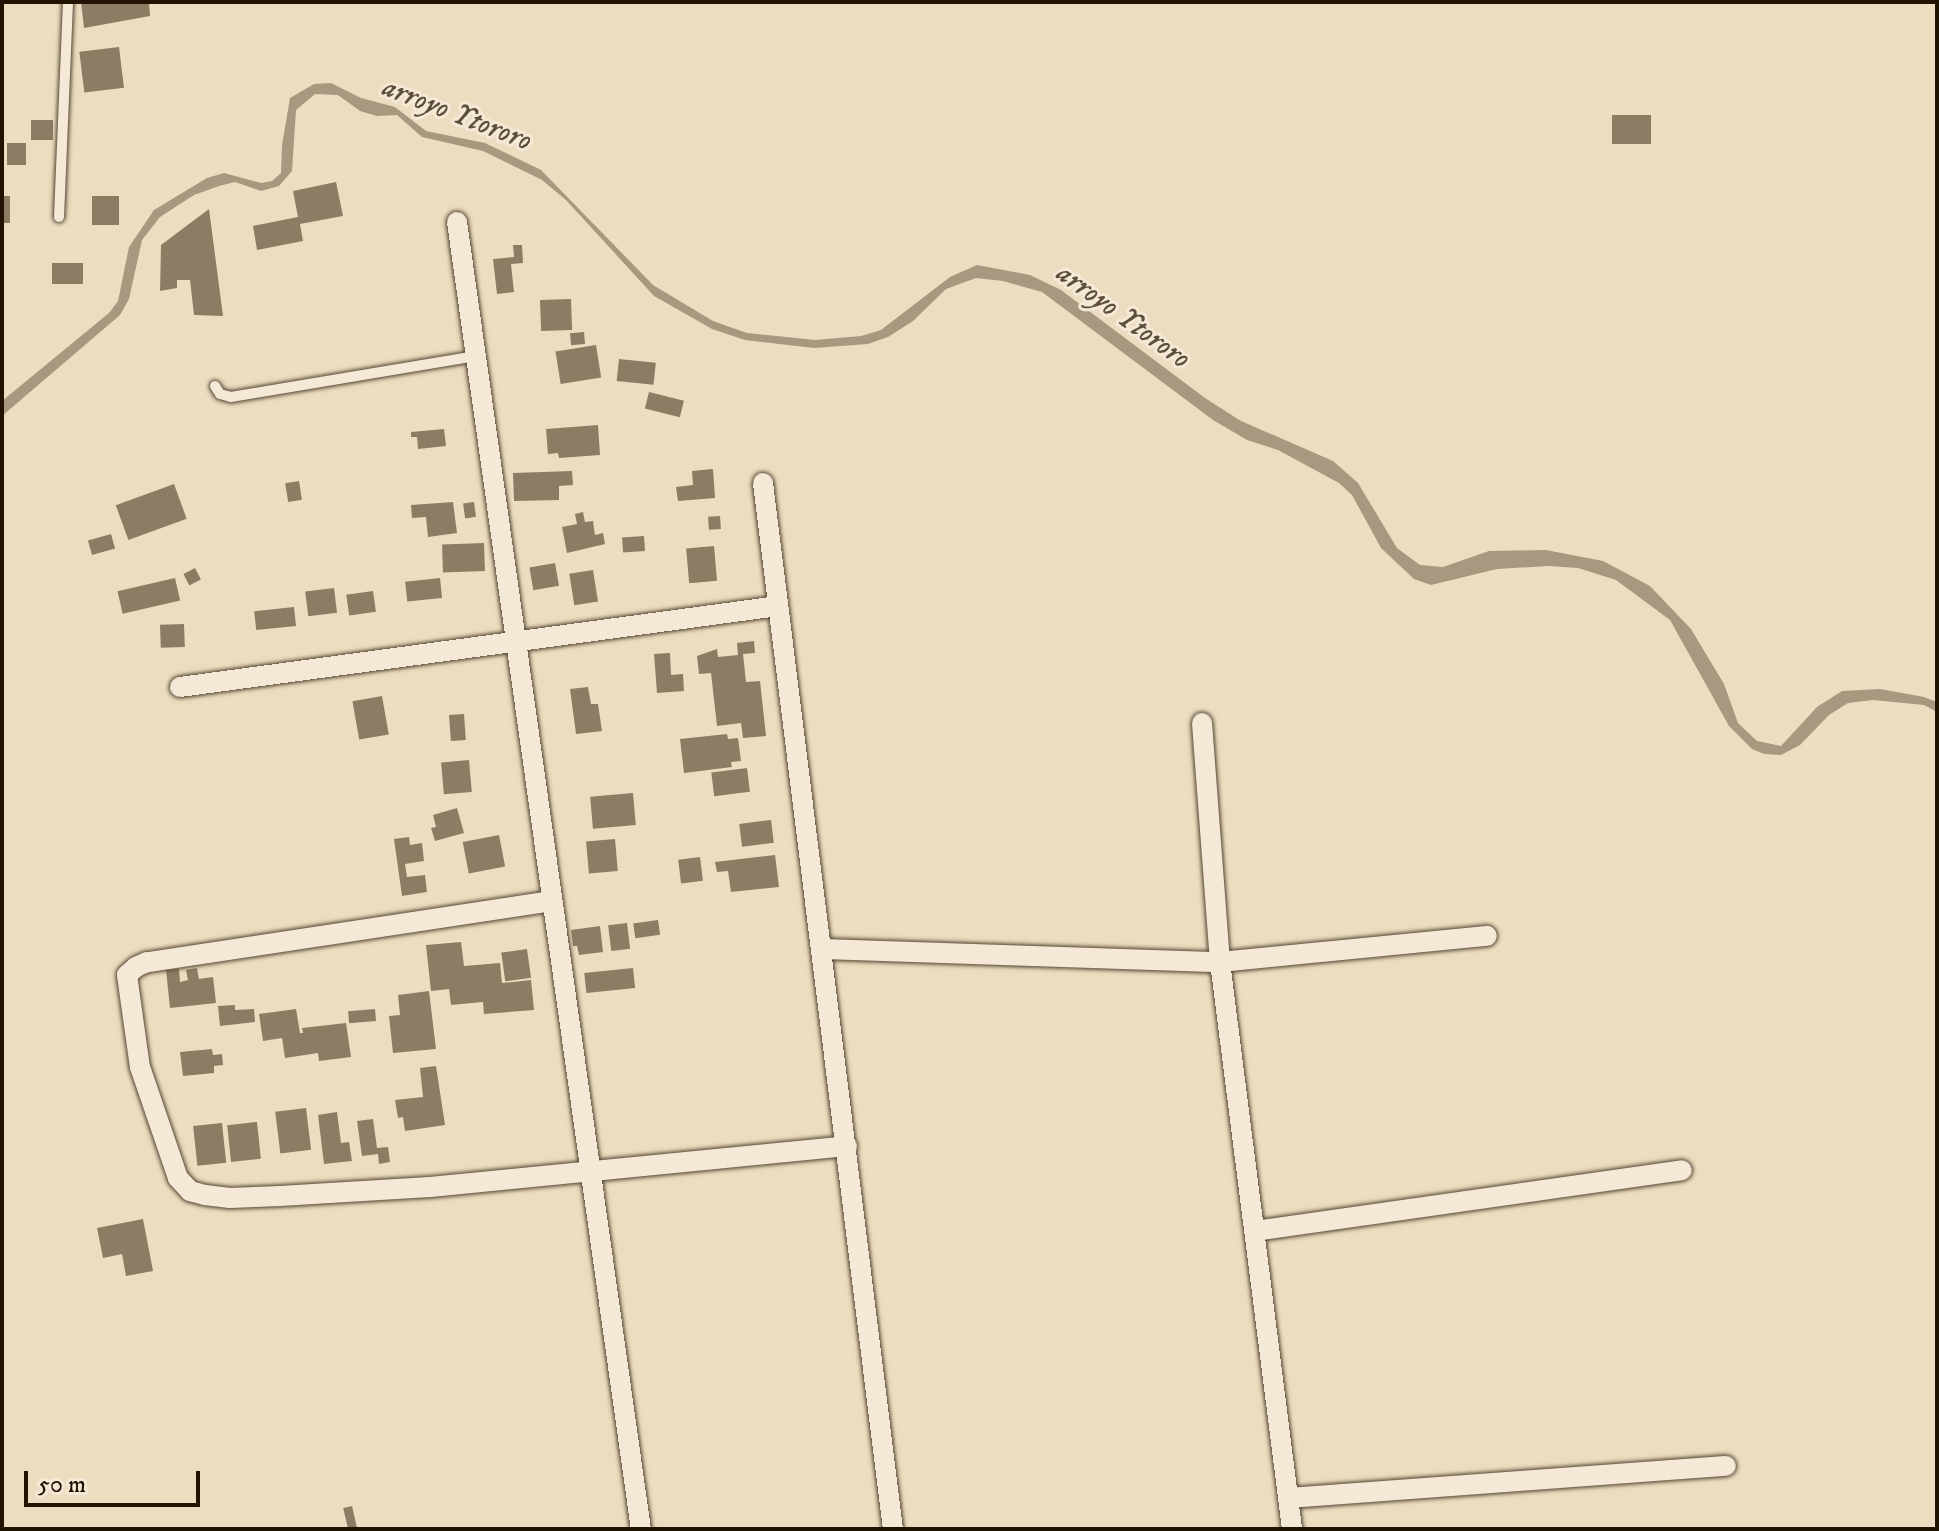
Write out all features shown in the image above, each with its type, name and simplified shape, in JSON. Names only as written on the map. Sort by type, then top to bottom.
[{"type":"street","points":[[457,222],[641,1529]]},
{"type":"street","points":[[763,483],[893,1529]]},
{"type":"street","points":[[180,687],[778,606]]},
{"type":"street","points":[[1202,723],[1220,962],[1292,1529]]},
{"type":"street","points":[[552,901],[147,962],[127,975],[140,1067],[178,1178],[190,1191],[230,1198],[295,1195],[430,1187],[847,1146]]},
{"type":"street","points":[[823,949],[1220,962],[1487,936]]},
{"type":"street","points":[[1255,1231],[1682,1170]]},
{"type":"street","points":[[1288,1498],[1726,1466]]},
{"type":"lane","points":[[59,217],[68,2]]},
{"type":"lane","points":[[215,386],[220,394],[231,397],[475,356]]},
{"type":"shaded area","points":[[331,83],[361,98],[395,107],[426,131],[485,143],[541,170],[653,285],[713,321],[747,333],[815,340],[861,336],[881,330],[950,277],[977,265],[1030,275],[1061,290],[1205,398],[1241,421],[1333,461],[1358,483],[1397,548],[1420,565],[1443,567],[1489,551],[1546,550],[1603,561],[1650,586],[1691,629],[1724,684],[1738,723],[1757,741],[1781,746],[1817,707],[1842,691],[1880,689],[1924,697],[1937,702],[1937,712],[1924,705],[1873,700],[1848,703],[1829,715],[1800,745],[1781,755],[1764,754],[1752,749],[1729,726],[1670,620],[1616,580],[1578,568],[1549,566],[1497,569],[1431,585],[1414,579],[1381,548],[1352,495],[1339,483],[1278,450],[1247,440],[1213,420],[1042,292],[1003,281],[976,278],[946,289],[913,321],[888,337],[868,344],[814,348],[745,340],[712,329],[654,296],[566,200],[542,180],[483,151],[422,137],[397,115],[377,116],[360,111],[338,95],[315,94],[296,110],[292,171],[279,186],[261,191],[235,182],[219,186],[194,195],[160,217],[142,240],[129,299],[120,315],[2,416],[2,401],[109,313],[118,301],[129,247],[154,210],[207,178],[224,173],[261,183],[272,181],[281,173],[290,98],[314,84]]},
{"type":"building","points":[[81,2],[149,2],[150,16],[84,28]]},
{"type":"building","points":[[119,47],[124,88],[84,93],[79,52]]},
{"type":"building","points":[[1612,115],[1651,115],[1651,144],[1612,144]]},
{"type":"building","points":[[31,120],[53,120],[53,140],[31,140]]},
{"type":"building","points":[[7,143],[26,143],[26,165],[7,165]]},
{"type":"building","points":[[336,182],[343,216],[300,224],[303,241],[257,250],[253,226],[298,217],[293,191]]},
{"type":"building","points":[[2,196],[10,196],[10,223],[2,223]]},
{"type":"building","points":[[92,196],[119,196],[119,225],[92,225]]},
{"type":"building","points":[[209,209],[223,316],[194,315],[190,280],[177,280],[177,288],[160,291],[161,245]]},
{"type":"building","points":[[513,245],[522,245],[523,263],[511,264],[514,292],[497,294],[493,259],[514,257]]},
{"type":"building","points":[[52,263],[83,263],[83,284],[52,284]]},
{"type":"building","points":[[571,299],[572,330],[541,331],[540,300]]},
{"type":"building","points":[[584,332],[585,344],[571,345],[570,333]]},
{"type":"building","points":[[596,345],[601,378],[561,384],[556,351]]},
{"type":"building","points":[[619,359],[656,363],[653,385],[617,381]]},
{"type":"building","points":[[649,392],[684,401],[680,417],[645,408]]},
{"type":"building","points":[[598,425],[600,455],[559,458],[558,453],[548,454],[546,429]]},
{"type":"building","points":[[444,429],[446,446],[418,449],[417,437],[411,437],[411,432]]},
{"type":"building","points":[[713,469],[715,498],[678,501],[676,487],[693,485],[692,471]]},
{"type":"building","points":[[572,471],[573,485],[559,486],[559,500],[514,501],[513,473]]},
{"type":"building","points":[[299,481],[302,500],[288,502],[285,483]]},
{"type":"building","points":[[174,484],[187,519],[128,540],[116,505]]},
{"type":"building","points":[[453,502],[457,533],[428,537],[426,517],[412,518],[411,505]]},
{"type":"building","points":[[474,502],[476,517],[465,518],[463,504]]},
{"type":"building","points":[[583,512],[585,522],[593,521],[595,535],[603,533],[605,544],[567,553],[562,527],[577,524],[575,514]]},
{"type":"building","points":[[720,516],[721,529],[709,530],[708,517]]},
{"type":"building","points":[[111,534],[115,548],[92,555],[88,541]]},
{"type":"building","points":[[644,536],[645,551],[623,552],[622,538]]},
{"type":"building","points":[[484,543],[485,571],[443,572],[442,544]]},
{"type":"building","points":[[714,546],[717,581],[689,583],[686,548]]},
{"type":"building","points":[[555,563],[559,586],[533,590],[529,568]]},
{"type":"building","points":[[195,568],[201,580],[189,585],[183,574]]},
{"type":"building","points":[[593,570],[598,602],[574,605],[569,574]]},
{"type":"building","points":[[175,578],[180,600],[123,614],[118,591]]},
{"type":"building","points":[[440,578],[442,598],[407,602],[405,582]]},
{"type":"building","points":[[334,588],[337,613],[308,616],[305,592]]},
{"type":"building","points":[[373,591],[376,612],[349,616],[346,595]]},
{"type":"building","points":[[294,607],[296,626],[256,630],[254,611]]},
{"type":"building","points":[[184,624],[185,647],[161,648],[160,625]]},
{"type":"building","points":[[754,641],[755,653],[743,654],[746,682],[760,681],[766,736],[743,738],[741,723],[717,726],[711,673],[699,674],[697,656],[717,649],[718,657],[738,655],[737,643]]},
{"type":"building","points":[[670,653],[671,675],[683,674],[684,691],[657,693],[654,654]]},
{"type":"building","points":[[588,687],[591,704],[598,704],[602,731],[576,734],[570,689]]},
{"type":"building","points":[[382,696],[389,734],[359,740],[352,701]]},
{"type":"building","points":[[464,714],[466,740],[451,741],[449,715]]},
{"type":"building","points":[[727,734],[728,739],[738,738],[741,761],[731,762],[732,767],[684,773],[680,739]]},
{"type":"building","points":[[469,760],[472,792],[444,794],[441,762]]},
{"type":"building","points":[[747,768],[750,792],[714,796],[711,772]]},
{"type":"building","points":[[633,793],[636,825],[593,829],[590,797]]},
{"type":"building","points":[[457,808],[464,833],[435,841],[431,828],[436,827],[433,815]]},
{"type":"building","points":[[771,820],[774,843],[742,847],[739,824]]},
{"type":"building","points":[[499,835],[505,866],[469,873],[463,842]]},
{"type":"building","points":[[409,837],[410,845],[422,843],[424,861],[405,864],[407,877],[425,875],[427,892],[402,896],[394,839]]},
{"type":"building","points":[[615,839],[618,871],[589,873],[586,842]]},
{"type":"building","points":[[775,855],[779,887],[731,892],[728,871],[717,872],[715,862]]},
{"type":"building","points":[[700,857],[703,881],[681,884],[678,860]]},
{"type":"building","points":[[658,920],[660,935],[635,938],[633,923]]},
{"type":"building","points":[[627,923],[630,949],[611,951],[608,925]]},
{"type":"building","points":[[600,926],[603,952],[579,955],[577,946],[573,946],[571,930]]},
{"type":"building","points":[[461,942],[464,966],[500,963],[502,983],[531,980],[534,1010],[484,1014],[483,1002],[451,1005],[449,989],[431,991],[426,945]]},
{"type":"building","points":[[527,949],[531,978],[505,981],[501,953]]},
{"type":"building","points":[[197,968],[199,979],[213,977],[216,1003],[170,1008],[166,970],[179,969],[180,982],[188,980],[186,970]]},
{"type":"building","points":[[633,968],[635,988],[586,993],[584,973]]},
{"type":"building","points":[[429,991],[436,1049],[393,1053],[389,1016],[400,1015],[398,995]]},
{"type":"building","points":[[235,1005],[235,1010],[254,1009],[255,1022],[220,1026],[218,1006]]},
{"type":"building","points":[[296,1009],[300,1033],[303,1033],[302,1028],[346,1023],[351,1057],[319,1061],[318,1053],[285,1058],[282,1038],[263,1041],[259,1014]]},
{"type":"building","points":[[375,1009],[376,1021],[349,1023],[348,1011]]},
{"type":"building","points":[[212,1049],[213,1055],[222,1054],[223,1065],[214,1066],[214,1073],[183,1076],[180,1052]]},
{"type":"building","points":[[436,1066],[445,1125],[405,1131],[403,1117],[398,1118],[395,1100],[423,1097],[420,1068]]},
{"type":"building","points":[[306,1108],[311,1150],[280,1153],[275,1112]]},
{"type":"building","points":[[337,1112],[341,1143],[349,1142],[352,1161],[324,1164],[318,1115]]},
{"type":"building","points":[[373,1119],[377,1148],[388,1147],[390,1162],[379,1164],[378,1154],[362,1156],[357,1121]]},
{"type":"building","points":[[257,1122],[261,1159],[231,1162],[227,1125]]},
{"type":"building","points":[[222,1123],[226,1163],[197,1166],[193,1126]]},
{"type":"building","points":[[143,1219],[153,1271],[126,1276],[122,1254],[103,1258],[97,1228]]},
{"type":"building","points":[[352,1506],[357,1527],[348,1529],[343,1508]]},
{"type":"water label","name":"arroyo Ytororo","points":[[457,115]]},
{"type":"water label","name":"arroyo Ytororo","points":[[1123,317]]}]
